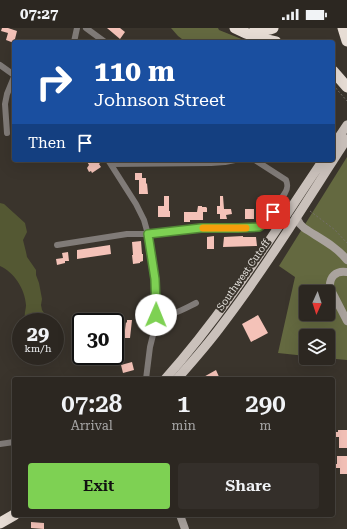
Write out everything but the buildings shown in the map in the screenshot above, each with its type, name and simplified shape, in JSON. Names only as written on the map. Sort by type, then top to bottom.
[{"type":"highway","points":[[235,28],[254,37],[267,40]]},
{"type":"highway","points":[[255,28],[273,28]]},
{"type":"highway","points":[[343,28],[347,41]]},
{"type":"highway","points":[[335,73],[347,87]]},
{"type":"highway","points":[[0,523],[12,516]]},
{"type":"main road","points":[[335,143],[347,125]]},
{"type":"main road","name":"Southwest Cutoff","points":[[335,158],[347,139]]},
{"type":"main road","name":"Southwest Cutoff","points":[[167,377],[241,282],[323,162]]},
{"type":"main road","name":"Southwest Cutoff","points":[[179,377],[231,313],[274,251],[332,162]]},
{"type":"main road","points":[[296,217],[304,228],[333,247],[347,260]]},
{"type":"main road","points":[[347,272],[340,271],[335,273],[330,283],[330,288],[347,321]]},
{"type":"main road","points":[[222,307],[231,313]]},
{"type":"main road","points":[[181,517],[185,529]]},
{"type":"street","points":[[74,40],[77,28]]},
{"type":"street","points":[[86,28],[102,40]]},
{"type":"street","points":[[0,65],[12,74]]},
{"type":"street","points":[[7,133],[5,104],[6,94],[12,80]]},
{"type":"street","points":[[110,162],[225,162]]},
{"type":"street","points":[[110,162],[142,215],[148,234],[155,279],[156,315],[146,377]]},
{"type":"street","points":[[57,245],[127,234],[148,234],[201,228],[259,227],[266,222],[288,188],[288,184],[286,180],[258,162]]},
{"type":"street","points":[[156,315],[177,313],[196,303]]},
{"type":"street","points":[[0,444],[12,442]]},
{"type":"path","points":[[335,87],[347,101]]},
{"type":"path","points":[[303,207],[335,230],[347,244]]},
{"type":"green space","points":[[171,28],[218,28],[219,30],[244,40],[183,40]]},
{"type":"green space","points":[[347,157],[347,360],[335,359],[335,329],[299,329],[299,355],[278,353],[295,277],[279,266]]},
{"type":"green space","points":[[0,203],[4,204],[25,223],[27,232],[23,240],[27,257],[36,270],[42,299],[41,305],[44,313],[25,313],[26,305],[21,287],[10,272],[0,266]]},
{"type":"slow traffic","points":[[203,228],[246,228]]},
{"type":"route","points":[[156,315],[155,279],[148,234],[201,228],[259,227],[266,222],[273,212]]}]
